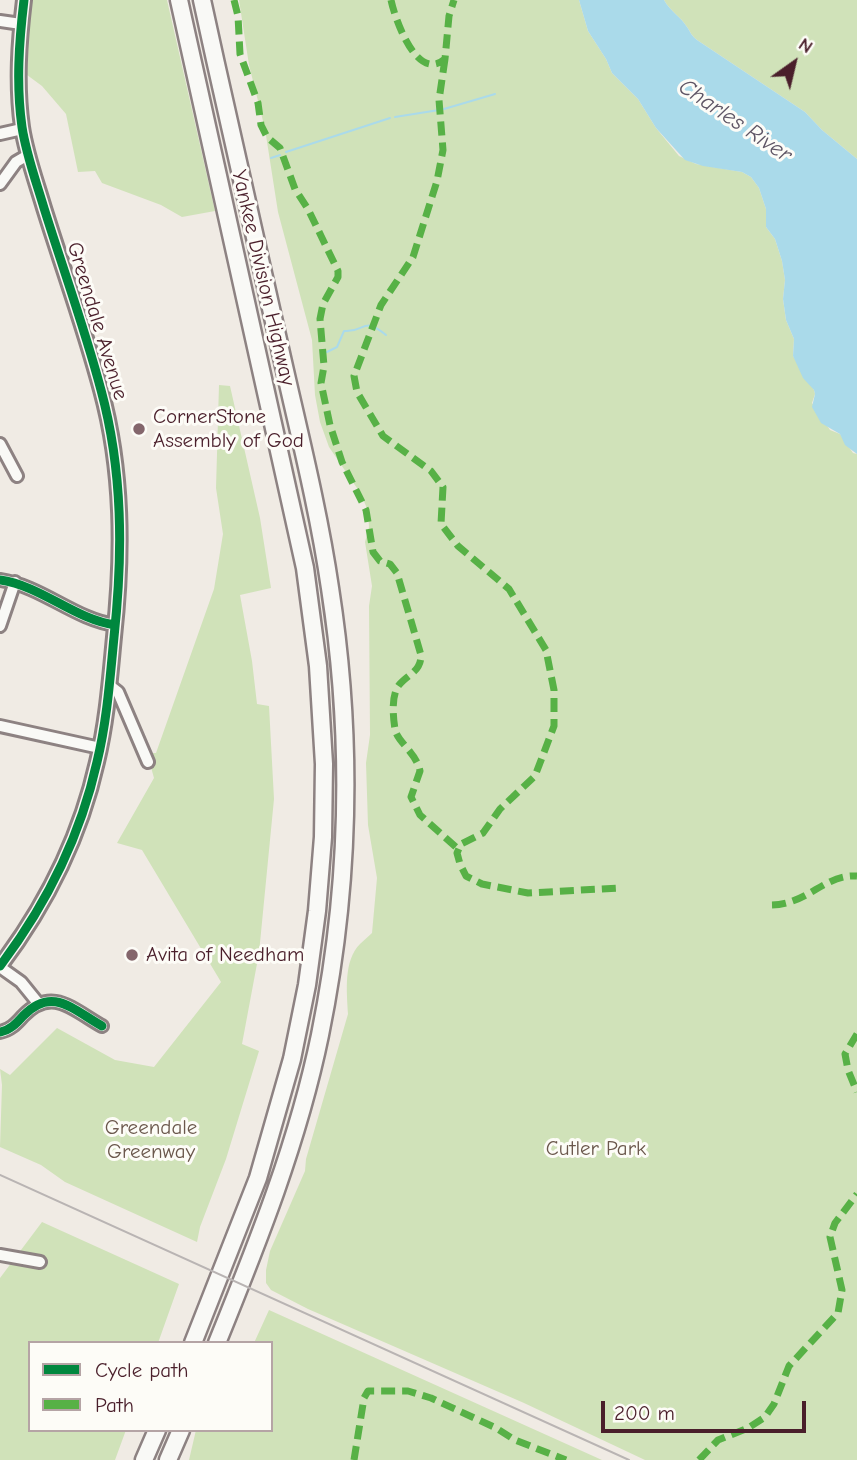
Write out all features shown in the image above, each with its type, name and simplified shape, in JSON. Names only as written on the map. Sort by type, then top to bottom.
[{"type":"highway","name":"Yankee Division Highway","points":[[179,0],[303,555],[316,641],[324,764],[323,837],[317,911],[307,985],[292,1059],[277,1119],[254,1190],[194,1341]]},
{"type":"highway","name":"Yankee Division Highway","points":[[202,0],[322,539],[340,661],[345,761],[339,910],[315,1058],[281,1179],[218,1341]]},
{"type":"highway","points":[[144,1460],[156,1432]]},
{"type":"highway","points":[[168,1460],[180,1432]]},
{"type":"main road","name":"Greendale Avenue","points":[[0,967],[37,914],[62,865],[83,814],[100,748],[109,685],[121,530],[108,418],[22,129],[18,78],[24,0]]},
{"type":"street","points":[[0,21],[21,24]]},
{"type":"street","points":[[0,134],[22,129]]},
{"type":"street","points":[[0,184],[16,162],[28,155]]},
{"type":"street","points":[[0,444],[17,476]]},
{"type":"street","points":[[0,580],[37,590],[94,620],[115,625]]},
{"type":"street","points":[[0,626],[15,582]]},
{"type":"street","points":[[109,685],[118,692],[148,762]]},
{"type":"street","points":[[0,741],[3,727],[100,748]]},
{"type":"street","points":[[0,967],[26,986],[38,1003]]},
{"type":"street","points":[[0,1032],[11,1028],[38,1003],[48,1001],[61,1003],[102,1026]]},
{"type":"street","points":[[0,1255],[40,1262]]},
{"type":"green space","points":[[32,0],[167,0],[215,211],[182,217],[161,205],[102,183],[95,171],[78,172],[66,114],[42,86],[23,72]]},
{"type":"green space","name":"Cutler Park","points":[[239,0],[579,0],[588,31],[612,73],[638,99],[656,128],[679,156],[696,164],[742,172],[751,177],[759,188],[766,209],[766,227],[775,239],[782,261],[785,280],[783,299],[786,320],[794,339],[793,356],[814,390],[812,403],[830,430],[840,434],[853,453],[857,454],[857,1460],[645,1460],[524,1403],[308,1309],[271,1290],[266,1283],[270,1251],[305,1171],[306,1159],[348,1014],[348,968],[355,951],[372,933],[377,878],[368,825],[366,763],[370,735],[369,606],[372,586],[365,542],[369,527],[368,511],[361,494],[329,447],[320,422],[315,395],[312,340],[278,212],[265,129],[249,65]]},
{"type":"green space","points":[[664,0],[857,0],[857,159],[805,112],[697,40]]},
{"type":"green space","name":"Greendale Greenway","points":[[219,385],[230,386],[260,518],[271,588],[240,595],[257,704],[269,706],[274,799],[259,953],[242,1044],[259,1051],[197,1242],[65,1182],[41,1165],[0,1147],[0,1069],[10,1075],[57,1028],[115,1060],[154,1067],[221,982],[142,850],[117,843],[154,778],[147,753],[156,753],[214,589],[223,534],[216,488]]},
{"type":"green space","points":[[42,1222],[179,1284],[159,1341],[28,1341],[28,1432],[125,1432],[115,1460],[0,1460],[0,1278]]},
{"type":"green space","points":[[269,1310],[602,1460],[189,1460],[196,1432],[273,1432],[273,1341],[255,1341]]},
{"type":"water","name":"Charles River","points":[[579,0],[664,0],[697,40],[805,112],[857,159],[857,454],[845,445],[840,434],[821,423],[812,407],[814,390],[803,378],[793,356],[794,339],[786,320],[783,299],[785,280],[782,261],[775,239],[766,227],[766,209],[759,188],[751,177],[742,172],[703,166],[685,160],[656,128],[638,99],[612,73],[588,31]]},
{"type":"waterway","points":[[444,109],[495,94]]},
{"type":"waterway","points":[[395,117],[439,110]]},
{"type":"waterway","points":[[286,152],[390,118]]},
{"type":"waterway","points":[[271,158],[280,155]]},
{"type":"waterway","points":[[327,352],[337,347],[344,331],[368,325],[386,335]]},
{"type":"railway","points":[[0,1175],[629,1460]]},
{"type":"marked path","points":[[234,0],[238,16],[240,54],[258,103],[261,125],[267,137],[280,148],[295,189],[308,209],[338,271],[338,277],[323,304],[320,319],[324,366],[321,383],[342,462],[366,510],[373,552],[380,561],[390,564],[397,573],[421,655],[419,665],[396,689],[393,706],[396,734],[415,758],[420,771],[411,797],[420,815],[458,849]]},
{"type":"marked path","points":[[391,0],[409,46],[425,63],[435,64],[445,59],[449,16],[454,0]]},
{"type":"marked path","points":[[445,59],[439,100],[443,150],[437,181],[413,257],[381,305],[354,376],[357,392],[383,436],[431,471],[443,487],[441,524],[458,546],[509,589],[546,650],[554,690],[554,726],[535,776],[500,809],[483,833],[461,844],[457,853],[466,876],[482,884],[528,893],[619,888]]},
{"type":"marked path","points":[[772,905],[796,900],[835,880],[857,876]]},
{"type":"marked path","points":[[857,1034],[845,1054],[857,1092]]},
{"type":"marked path","points":[[699,1460],[718,1440],[748,1428],[765,1417],[774,1404],[789,1366],[838,1313],[842,1290],[830,1237],[835,1223],[857,1194]]},
{"type":"marked path","points":[[354,1460],[364,1398],[368,1391],[408,1391],[431,1398],[496,1428],[515,1440],[566,1460]]},
{"type":"cycle path","points":[[0,966],[32,919],[59,870],[90,790],[108,700],[120,544],[114,451],[101,390],[24,137],[19,79],[24,0]]},
{"type":"cycle path","points":[[0,580],[15,583],[100,622],[115,625]]},
{"type":"cycle path","points":[[0,1032],[13,1026],[33,1007],[53,1001],[71,1007],[102,1026]]},
{"type":"place","name":"CornerStone Assembly of God","points":[[139,429]]},
{"type":"place","name":"Avita of Needham","points":[[132,955]]}]
